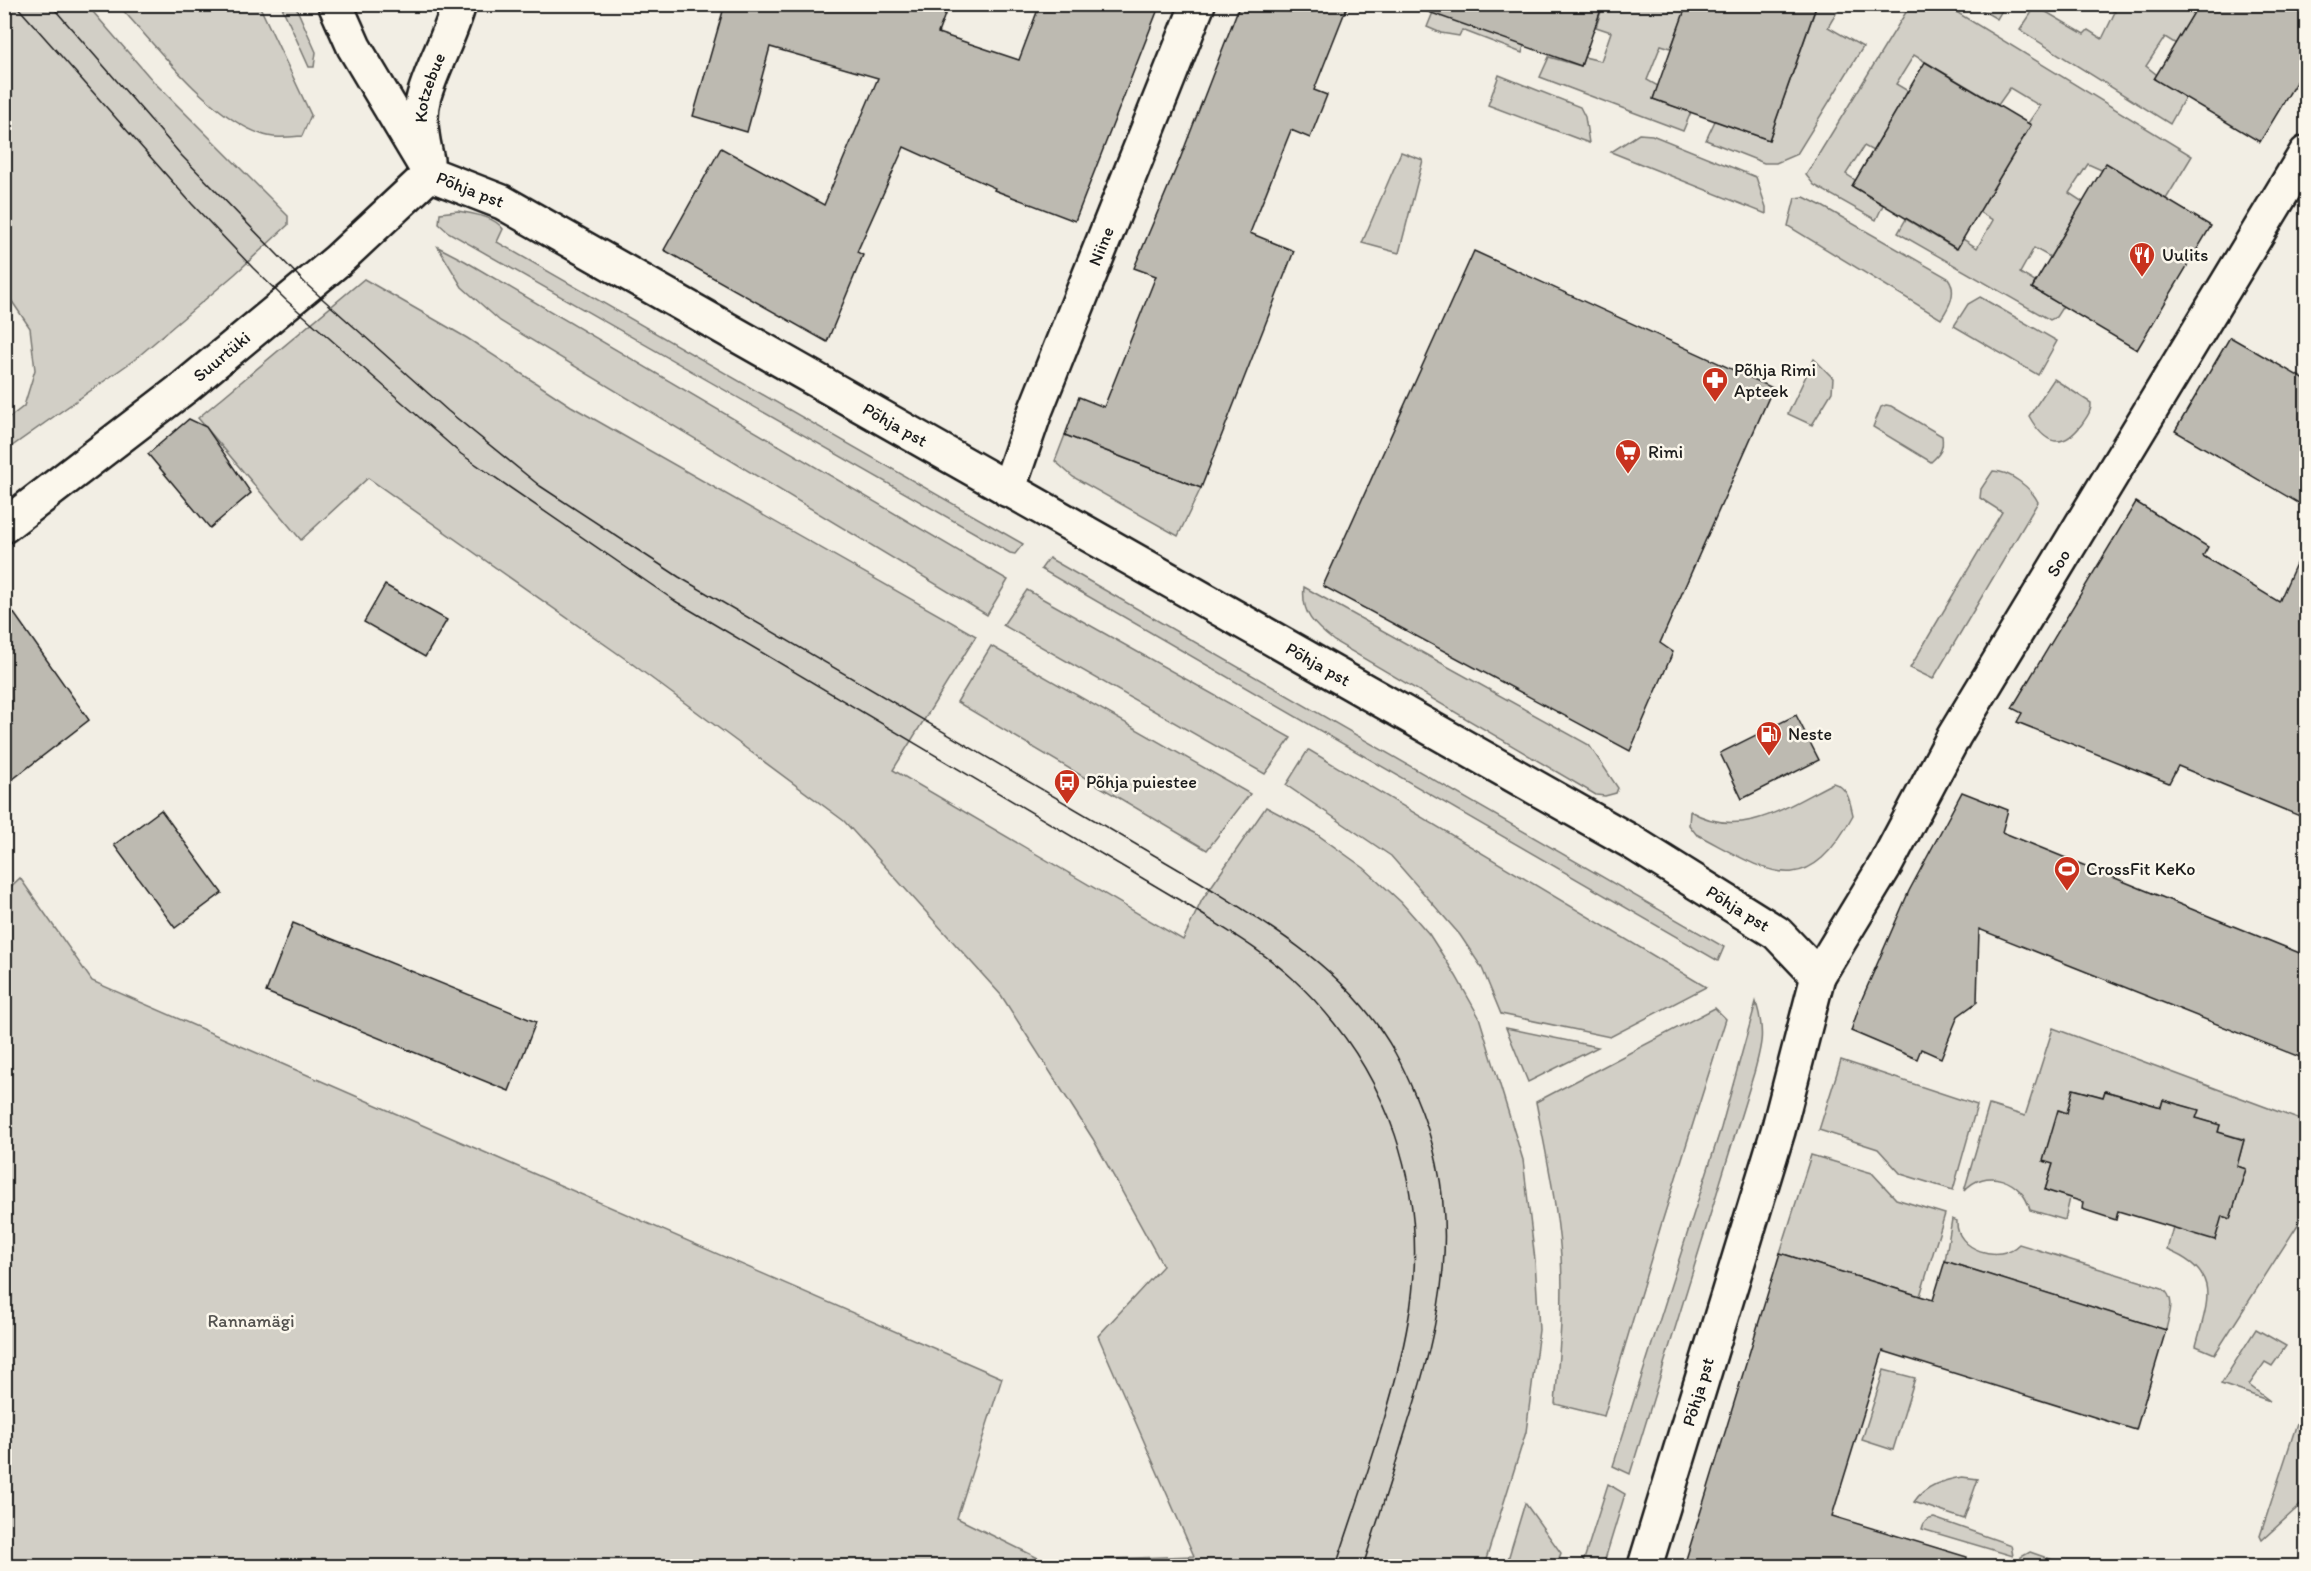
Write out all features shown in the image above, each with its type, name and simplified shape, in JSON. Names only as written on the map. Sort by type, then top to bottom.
[{"type":"main road","name":"Põhja pst","points":[[335,4],[354,47],[430,174],[502,202],[1630,841],[1777,933],[1818,976],[1778,1131],[1645,1566]]},
{"type":"main road","name":"Kotzebue","points":[[430,174],[420,131],[423,97],[453,26],[459,4]]},
{"type":"main road","name":"Niine","points":[[1008,490],[1036,409],[1198,4]]},
{"type":"main road","name":"Soo","points":[[1818,976],[1886,864],[1954,736],[2307,153]]},
{"type":"main road","name":"Suurtüki","points":[[4,526],[185,387],[337,261],[430,174]]},
{"type":"green space","points":[[5,4],[87,5],[153,81],[288,216],[288,225],[235,274],[134,360],[5,451],[5,421],[24,406],[35,370],[30,328],[5,291]]},
{"type":"green space","points":[[1911,4],[1945,5],[2192,156],[2166,199],[2088,164],[2069,193],[2083,202],[2050,257],[2034,248],[2020,273],[2035,282],[2032,288],[2063,306],[2056,317],[2050,320],[1898,233],[1906,219],[1956,249],[1963,239],[1977,248],[1993,220],[1979,212],[2031,125],[2028,123],[2040,106],[2010,88],[1998,105],[1914,55],[1896,84],[1908,91],[1873,151],[1864,146],[1846,174],[1855,180],[1852,186],[1883,205],[1876,220],[1814,185],[1806,175]]},
{"type":"green space","points":[[2005,4],[1997,19],[1973,5]]},
{"type":"green space","points":[[118,5],[259,5],[311,115],[302,136],[266,136],[241,125],[222,112],[184,78]]},
{"type":"green space","points":[[281,5],[295,5],[316,52],[314,67],[309,67]]},
{"type":"green space","points":[[1436,5],[1524,46],[1522,53],[1462,30],[1459,36],[1441,33],[1427,27]]},
{"type":"green space","points":[[1603,5],[1687,5],[1671,48],[1661,45],[1647,80],[1658,86],[1653,99],[1691,112],[1683,131],[1540,77],[1549,57],[1581,66],[1584,57],[1601,61],[1611,32],[1596,27]]},
{"type":"green space","points":[[1817,5],[1841,5],[1828,27],[1863,47],[1797,154],[1776,163],[1764,163],[1706,140],[1715,121],[1769,140]]},
{"type":"green space","points":[[2103,5],[2199,5],[2176,44],[2165,37],[2146,66],[2185,97],[2170,124],[2020,30],[2036,6],[2084,34],[2088,30],[2102,39],[2115,12]]},
{"type":"green space","points":[[1499,75],[1580,107],[1585,117],[1589,143],[1488,105]]},
{"type":"green space","points":[[1639,134],[1652,135],[1756,177],[1766,207],[1766,214],[1611,152]]},
{"type":"green space","points":[[1401,152],[1423,160],[1399,253],[1362,243]]},
{"type":"green space","points":[[1804,197],[1948,278],[1952,294],[1941,319],[1788,226],[1795,198]]},
{"type":"green space","points":[[458,211],[483,216],[494,221],[503,229],[497,242],[1023,544],[1015,554],[1010,553],[448,232],[439,224],[440,213]]},
{"type":"green space","points":[[438,247],[1008,580],[987,615],[500,321],[462,287]]},
{"type":"green space","name":"Rannamägi","points":[[364,279],[467,338],[571,406],[976,636],[893,770],[1183,940],[1202,900],[1266,807],[1315,833],[1364,868],[1401,902],[1429,934],[1479,1017],[1523,1160],[1535,1260],[1539,1330],[1526,1432],[1484,1566],[5,1566],[4,893],[20,878],[92,981],[1002,1378],[957,1518],[1044,1561],[1194,1556],[1098,1336],[1163,1266],[1093,1139],[1001,995],[844,821],[627,660],[368,478],[301,540],[198,418]]},
{"type":"green space","points":[[1980,297],[2057,341],[2038,375],[1954,326],[1968,304]]},
{"type":"green space","points":[[1814,359],[1833,378],[1832,392],[1812,425],[1788,414]]},
{"type":"green space","points":[[2054,379],[2091,403],[2090,412],[2082,424],[2074,433],[2060,441],[2047,438],[2029,416]]},
{"type":"green space","points":[[1886,405],[1942,436],[1941,451],[1931,462],[1873,427],[1881,407]]},
{"type":"green space","points":[[1065,435],[1201,488],[1178,536],[1073,477],[1055,461]]},
{"type":"green space","points":[[1993,471],[2006,474],[2019,481],[2038,502],[1933,679],[1910,668],[2002,512],[1980,498],[1981,489]]},
{"type":"green space","points":[[1049,558],[1724,947],[1718,961],[1041,569]]},
{"type":"green space","points":[[1304,587],[1589,745],[1618,788],[1616,793],[1605,796],[1596,795],[1334,641],[1310,618],[1305,605]]},
{"type":"green space","points":[[1027,590],[1291,738],[1265,774],[1003,625]]},
{"type":"green space","points":[[991,646],[1250,794],[1207,850],[957,702]]},
{"type":"green space","points":[[1308,750],[1706,987],[1610,1037],[1501,1014],[1482,968],[1460,935],[1391,856],[1286,785]]},
{"type":"green space","points":[[1833,783],[1845,791],[1853,815],[1835,843],[1818,861],[1801,870],[1783,872],[1765,868],[1696,834],[1689,825],[1690,811],[1727,823],[1746,821],[1781,810]]},
{"type":"green space","points":[[1756,1002],[1761,1030],[1761,1046],[1757,1063],[1630,1474],[1613,1466],[1721,1128]]},
{"type":"green space","points":[[1715,1008],[1726,1019],[1604,1416],[1555,1404],[1561,1312],[1561,1256],[1554,1198],[1536,1102]]},
{"type":"green space","points":[[1506,1028],[1598,1047],[1528,1082]]},
{"type":"green space","points":[[2053,1028],[2306,1122],[2306,1212],[2215,1354],[2196,1346],[2207,1301],[2204,1278],[2185,1259],[2167,1250],[2173,1227],[2222,1216],[2230,1218],[2246,1169],[2237,1166],[2244,1139],[2218,1132],[2220,1125],[2196,1118],[2198,1110],[2163,1100],[2161,1107],[2105,1091],[2103,1097],[2074,1089],[2067,1113],[2059,1110],[2053,1164],[2045,1190],[2070,1198],[2065,1220],[2030,1210],[2020,1191],[2012,1184],[2002,1180],[1982,1179],[1964,1191],[1989,1105],[2025,1116]]},
{"type":"green space","points":[[1841,1060],[1977,1105],[1953,1190],[1901,1174],[1878,1149],[1819,1130]]},
{"type":"green space","points":[[1811,1155],[1872,1173],[1896,1199],[1945,1214],[1920,1296],[1780,1253]]},
{"type":"green space","points":[[1952,1219],[1957,1221],[1958,1231],[1963,1240],[1980,1251],[2001,1253],[2019,1244],[2162,1288],[2167,1292],[2171,1302],[2166,1330],[1945,1261]]},
{"type":"green space","points":[[2256,1329],[2286,1346],[2272,1366],[2265,1362],[2249,1385],[2270,1401],[2221,1384]]},
{"type":"green space","points":[[1884,1370],[1915,1378],[1893,1450],[1862,1440]]},
{"type":"green space","points":[[2297,1423],[2306,1427],[2306,1500],[2262,1540],[2260,1536]]},
{"type":"green space","points":[[1962,1477],[1978,1479],[1964,1519],[1914,1502],[1929,1487]]},
{"type":"green space","points":[[1608,1484],[1625,1494],[1603,1566],[1582,1566]]},
{"type":"green space","points":[[1525,1503],[1561,1553],[1556,1566],[1506,1566]]},
{"type":"green space","points":[[1934,1518],[2011,1545],[2013,1556],[1922,1529],[1926,1521]]},
{"type":"green space","points":[[2030,1552],[2070,1566],[2019,1566],[2021,1557]]},
{"type":"building","points":[[725,4],[949,4],[938,33],[1019,60],[1040,4],[1160,4],[1075,221],[994,190],[995,188],[904,147],[857,252],[863,255],[827,342],[664,250],[721,148],[824,205],[878,78],[770,47],[747,132],[693,116]]},
{"type":"building","points":[[1240,4],[1348,4],[1314,90],[1327,95],[1310,138],[1291,130],[1250,233],[1294,251],[1201,488],[1065,435],[1079,397],[1104,407],[1156,276],[1134,268],[1180,159]]},
{"type":"building","points":[[1424,4],[1603,4],[1581,66],[1423,10]]},
{"type":"building","points":[[1687,4],[1817,4],[1769,140],[1653,99]]},
{"type":"building","points":[[2199,4],[2307,4],[2307,64],[2260,142],[2154,79]]},
{"type":"building","points":[[1925,62],[2031,125],[1957,249],[1852,186]]},
{"type":"building","points":[[2106,163],[2211,226],[2137,350],[2032,288]]},
{"type":"building","points":[[1474,251],[1773,388],[1660,643],[1673,652],[1630,751],[1323,586]]},
{"type":"building","points":[[2230,337],[2307,381],[2307,508],[2175,431]]},
{"type":"building","points":[[189,419],[206,427],[251,493],[210,528],[148,454]]},
{"type":"building","points":[[2136,502],[2208,547],[2203,556],[2279,602],[2307,539],[2307,819],[2178,766],[2169,783],[2017,722],[2022,713],[2012,708]]},
{"type":"building","points":[[385,585],[447,620],[425,657],[364,622]]},
{"type":"building","points":[[4,599],[89,720],[4,786]]},
{"type":"building","name":"Neste","points":[[1796,715],[1819,760],[1742,799],[1720,753]]},
{"type":"building","points":[[1962,792],[2008,810],[2002,832],[2307,956],[2307,1060],[1979,929],[1977,1002],[1958,1016],[1941,1058],[1921,1049],[1917,1059],[1851,1031],[1861,1001],[1909,891]]},
{"type":"building","points":[[161,810],[222,893],[175,928],[114,845]]},
{"type":"building","points":[[293,923],[536,1022],[509,1091],[266,992]]},
{"type":"building","points":[[2073,1089],[2103,1097],[2105,1091],[2161,1107],[2163,1100],[2199,1110],[2196,1118],[2220,1125],[2218,1132],[2244,1140],[2237,1166],[2246,1169],[2230,1219],[2222,1216],[2215,1240],[2118,1211],[2116,1220],[2082,1209],[2083,1202],[2045,1190],[2053,1164],[2043,1161],[2058,1110],[2067,1113]]},
{"type":"building","points":[[1780,1253],[1933,1300],[1945,1261],[2166,1330],[2136,1430],[1883,1351],[1832,1516],[1967,1557],[1966,1566],[1684,1566]]},
{"type":"tram line","points":[[15,4],[192,204],[253,268],[287,301],[461,454],[675,601],[1186,904],[1279,967],[1325,1012],[1354,1050],[1377,1091],[1395,1134],[1407,1179],[1413,1226],[1414,1274],[1408,1322],[1394,1383],[1336,1566]]},
{"type":"tram line","points":[[50,4],[182,156],[306,284],[448,411],[540,486],[679,577],[1200,882],[1311,957],[1332,974],[1368,1013],[1383,1033],[1400,1063],[1415,1095],[1431,1139],[1441,1182],[1444,1225],[1443,1266],[1438,1308],[1429,1350],[1363,1566]]},
{"type":"place","name":"Uulits","points":[[2142,278]]},
{"type":"place","name":"Põhja Rimi Apteek","points":[[1715,403]]},
{"type":"place","name":"Rimi","points":[[1628,475]]},
{"type":"place","name":"Neste","points":[[1769,757]]},
{"type":"place","name":"Põhja puiestee","points":[[1067,805]]},
{"type":"place","name":"CrossFit KeKo","points":[[2067,892]]}]
